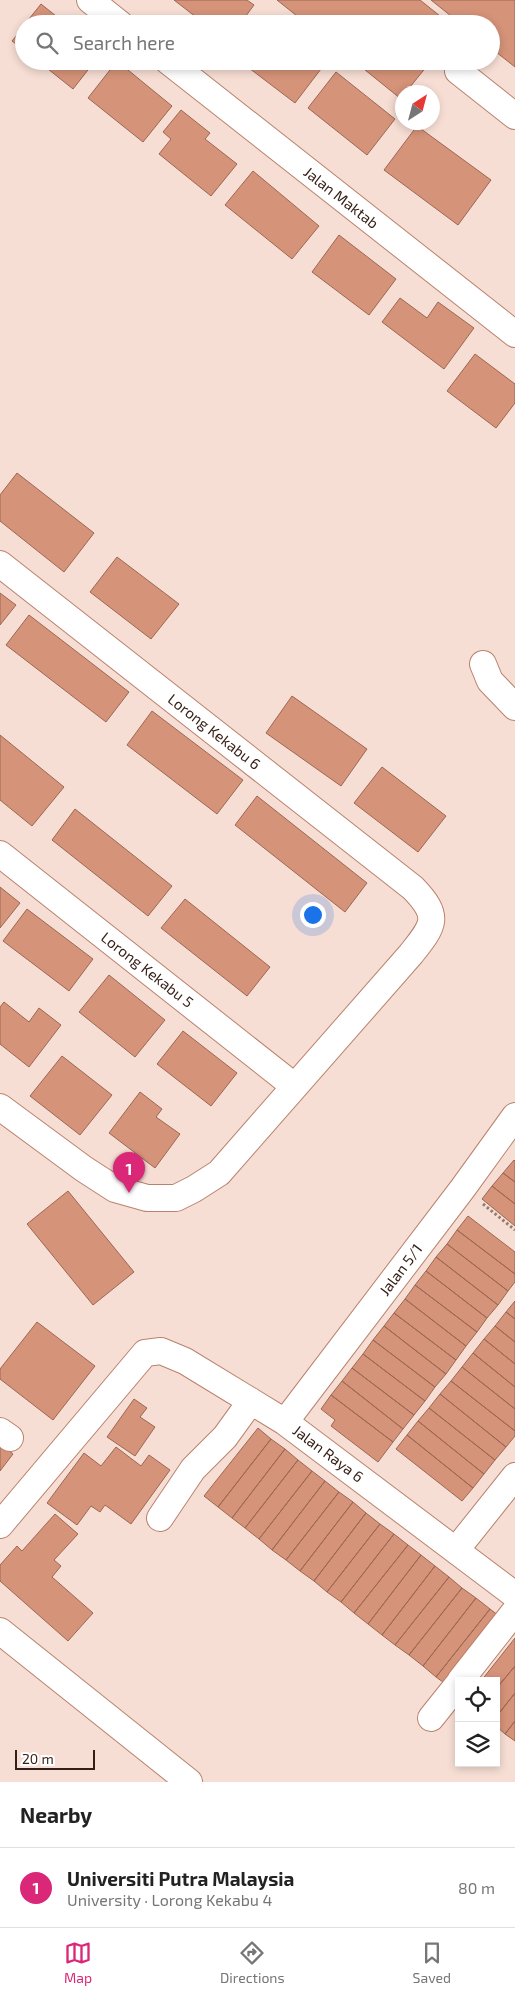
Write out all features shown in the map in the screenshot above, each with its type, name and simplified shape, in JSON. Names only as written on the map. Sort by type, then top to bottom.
[{"type":"street","points":[[90,0],[109,15]]},
{"type":"street","name":"Jalan Maktab","points":[[179,70],[515,334]]},
{"type":"street","points":[[458,71],[515,116]]},
{"type":"street","name":"Lorong Kekabu 6","points":[[0,564],[413,888],[427,903],[432,918],[427,934],[294,1086]]},
{"type":"street","points":[[484,664],[490,681],[515,707]]},
{"type":"street","name":"Lorong Kekabu 5","points":[[0,854],[294,1086]]},
{"type":"street","points":[[0,1107],[114,1189],[147,1198],[176,1198],[219,1173],[294,1086]]},
{"type":"street","name":"Jalan 5/1","points":[[285,1422],[463,1188],[515,1116]]},
{"type":"street","name":"Jalan Raya 6","points":[[0,1526],[145,1353],[161,1352],[185,1361],[285,1422],[515,1595]]},
{"type":"street","points":[[160,1518],[193,1469],[225,1437],[251,1401]]},
{"type":"street","points":[[456,1550],[515,1476]]},
{"type":"street","points":[[464,1677],[515,1611]]},
{"type":"street","points":[[0,1630],[189,1782]]},
{"type":"street","points":[[431,1718],[455,1688]]},
{"type":"path","points":[[463,1188],[515,1230]]},
{"type":"building","points":[[174,0],[247,0],[254,5],[247,15],[193,15]]},
{"type":"building","points":[[277,0],[420,0],[439,15],[296,15]]},
{"type":"building","points":[[431,0],[515,0],[515,67],[500,55],[500,15],[450,15]]},
{"type":"building","points":[[41,4],[55,15],[32,15]]},
{"type":"building","points":[[49,70],[88,70],[73,89]]},
{"type":"building","points":[[110,70],[128,70],[172,106],[143,142],[88,98]]},
{"type":"building","points":[[252,70],[320,70],[295,103]]},
{"type":"building","points":[[365,70],[424,70],[412,85],[395,85],[395,94]]},
{"type":"building","points":[[336,72],[395,119],[367,155],[308,108]]},
{"type":"building","points":[[181,110],[210,133],[205,139],[237,164],[211,196],[159,154],[171,139],[163,132]]},
{"type":"building","points":[[414,130],[422,130],[491,180],[458,225],[384,170]]},
{"type":"building","points":[[253,171],[319,226],[292,259],[225,205]]},
{"type":"building","points":[[339,235],[396,279],[369,315],[312,272]]},
{"type":"building","points":[[400,298],[427,318],[438,302],[474,328],[444,369],[382,322]]},
{"type":"building","points":[[475,354],[515,384],[515,403],[496,428],[447,391]]},
{"type":"building","points":[[17,473],[94,533],[64,572],[0,521],[0,495]]},
{"type":"building","points":[[117,557],[179,604],[151,639],[90,592]]},
{"type":"building","points":[[0,593],[16,605],[0,625]]},
{"type":"building","points":[[29,615],[129,692],[106,722],[6,645]]},
{"type":"building","points":[[292,696],[367,749],[341,786],[266,733]]},
{"type":"building","points":[[152,711],[243,780],[217,814],[127,745]]},
{"type":"building","points":[[0,735],[64,787],[32,826],[0,800]]},
{"type":"building","points":[[382,767],[446,816],[418,852],[354,803]]},
{"type":"building","points":[[257,796],[367,883],[345,912],[235,825]]},
{"type":"building","points":[[75,809],[172,886],[148,916],[52,840]]},
{"type":"building","points":[[0,887],[20,903],[0,928]]},
{"type":"building","points":[[185,899],[270,967],[247,996],[161,928]]},
{"type":"building","points":[[27,909],[93,959],[69,991],[3,941]]},
{"type":"building","points":[[109,975],[165,1020],[135,1057],[79,1012]]},
{"type":"building","points":[[4,1002],[29,1022],[39,1008],[61,1025],[29,1067],[0,1044],[0,1007]]},
{"type":"building","points":[[183,1031],[237,1073],[211,1106],[157,1064]]},
{"type":"building","points":[[62,1056],[112,1095],[80,1135],[30,1096]]},
{"type":"building","points":[[140,1092],[162,1109],[156,1117],[180,1134],[155,1168],[109,1133]]},
{"type":"building","points":[[515,1161],[515,1182],[503,1173]]},
{"type":"building","points":[[503,1173],[515,1182],[515,1204],[492,1186]]},
{"type":"building","points":[[492,1186],[515,1204],[515,1226],[482,1199]]},
{"type":"building","points":[[68,1191],[134,1272],[93,1305],[27,1224]]},
{"type":"building","points":[[468,1216],[515,1252],[515,1274],[457,1230]]},
{"type":"building","points":[[457,1230],[515,1274],[515,1282],[508,1291],[447,1244]]},
{"type":"building","points":[[447,1244],[508,1291],[498,1305],[436,1257]]},
{"type":"building","points":[[436,1257],[498,1305],[487,1318],[426,1271]]},
{"type":"building","points":[[426,1271],[487,1318],[477,1332],[415,1285]]},
{"type":"building","points":[[415,1285],[477,1332],[466,1346],[405,1299]]},
{"type":"building","points":[[405,1299],[466,1346],[456,1360],[394,1313]]},
{"type":"building","points":[[515,1301],[515,1319],[506,1312]]},
{"type":"building","points":[[506,1312],[515,1319],[515,1342],[495,1326]]},
{"type":"building","points":[[394,1313],[456,1360],[446,1374],[384,1326]]},
{"type":"building","points":[[37,1322],[95,1366],[53,1420],[0,1379],[0,1369]]},
{"type":"building","points":[[384,1326],[446,1374],[435,1387],[373,1340]]},
{"type":"building","points":[[495,1326],[515,1342],[515,1364],[484,1339]]},
{"type":"building","points":[[484,1339],[515,1364],[515,1387],[473,1353]]},
{"type":"building","points":[[373,1340],[435,1387],[425,1401],[363,1354]]},
{"type":"building","points":[[473,1353],[515,1387],[515,1409],[462,1367]]},
{"type":"building","points":[[363,1354],[425,1401],[414,1415],[352,1368]]},
{"type":"building","points":[[462,1367],[515,1409],[515,1431],[451,1381]]},
{"type":"building","points":[[352,1368],[414,1415],[403,1429],[342,1381]]},
{"type":"building","points":[[342,1381],[403,1429],[393,1442],[331,1395]]},
{"type":"building","points":[[451,1381],[515,1431],[515,1436],[506,1447],[440,1394]]},
{"type":"building","points":[[440,1394],[506,1447],[495,1460],[429,1408]]},
{"type":"building","points":[[331,1395],[393,1442],[378,1462],[331,1426],[335,1420],[321,1409]]},
{"type":"building","points":[[134,1399],[147,1408],[140,1417],[155,1427],[135,1456],[107,1437]]},
{"type":"building","points":[[429,1408],[495,1460],[484,1474],[418,1421]]},
{"type":"building","points":[[418,1421],[484,1474],[473,1488],[407,1435]]},
{"type":"building","points":[[258,1428],[271,1439],[218,1507],[204,1496]]},
{"type":"building","points":[[407,1435],[473,1488],[462,1501],[396,1449]]},
{"type":"building","points":[[271,1439],[285,1449],[232,1518],[218,1507]]},
{"type":"building","points":[[0,1444],[13,1454],[0,1471]]},
{"type":"building","points":[[116,1447],[141,1466],[149,1455],[170,1470],[131,1524],[105,1505],[100,1512],[91,1506],[77,1525],[47,1503],[84,1453],[101,1466]]},
{"type":"building","points":[[285,1449],[298,1460],[245,1528],[232,1518]]},
{"type":"building","points":[[298,1460],[312,1471],[259,1539],[245,1528]]},
{"type":"building","points":[[312,1471],[325,1481],[272,1550],[259,1539]]},
{"type":"building","points":[[325,1481],[339,1492],[286,1560],[272,1550]]},
{"type":"building","points":[[339,1492],[353,1502],[300,1571],[286,1560]]},
{"type":"building","points":[[353,1502],[366,1513],[314,1581],[300,1571]]},
{"type":"building","points":[[366,1513],[380,1524],[327,1592],[314,1581]]},
{"type":"building","points":[[55,1514],[78,1534],[54,1560],[61,1566],[52,1577],[93,1613],[68,1641],[0,1581],[0,1565],[17,1546],[22,1551]]},
{"type":"building","points":[[380,1524],[394,1534],[341,1602],[327,1592]]},
{"type":"building","points":[[394,1534],[408,1545],[354,1613],[341,1602]]},
{"type":"building","points":[[408,1545],[421,1555],[368,1624],[354,1613]]},
{"type":"building","points":[[421,1555],[435,1566],[382,1635],[368,1624]]},
{"type":"building","points":[[435,1566],[449,1577],[395,1645],[382,1635]]},
{"type":"building","points":[[449,1577],[462,1588],[409,1655],[395,1645]]},
{"type":"building","points":[[462,1588],[476,1598],[423,1666],[409,1655]]},
{"type":"building","points":[[476,1598],[490,1609],[436,1677],[423,1666]]},
{"type":"building","points":[[490,1609],[503,1619],[458,1677],[455,1677],[455,1681],[450,1687],[436,1677]]},
{"type":"building","points":[[515,1638],[515,1666],[500,1684],[500,1677],[484,1677]]},
{"type":"building","points":[[515,1666],[515,1693],[500,1712],[500,1684]]},
{"type":"building","points":[[515,1693],[515,1721],[505,1734],[500,1730],[500,1712]]},
{"type":"building","points":[[515,1721],[515,1741],[505,1734]]},
{"type":"place","name":"Universiti Putra Malaysia","points":[[129,1193]]}]
